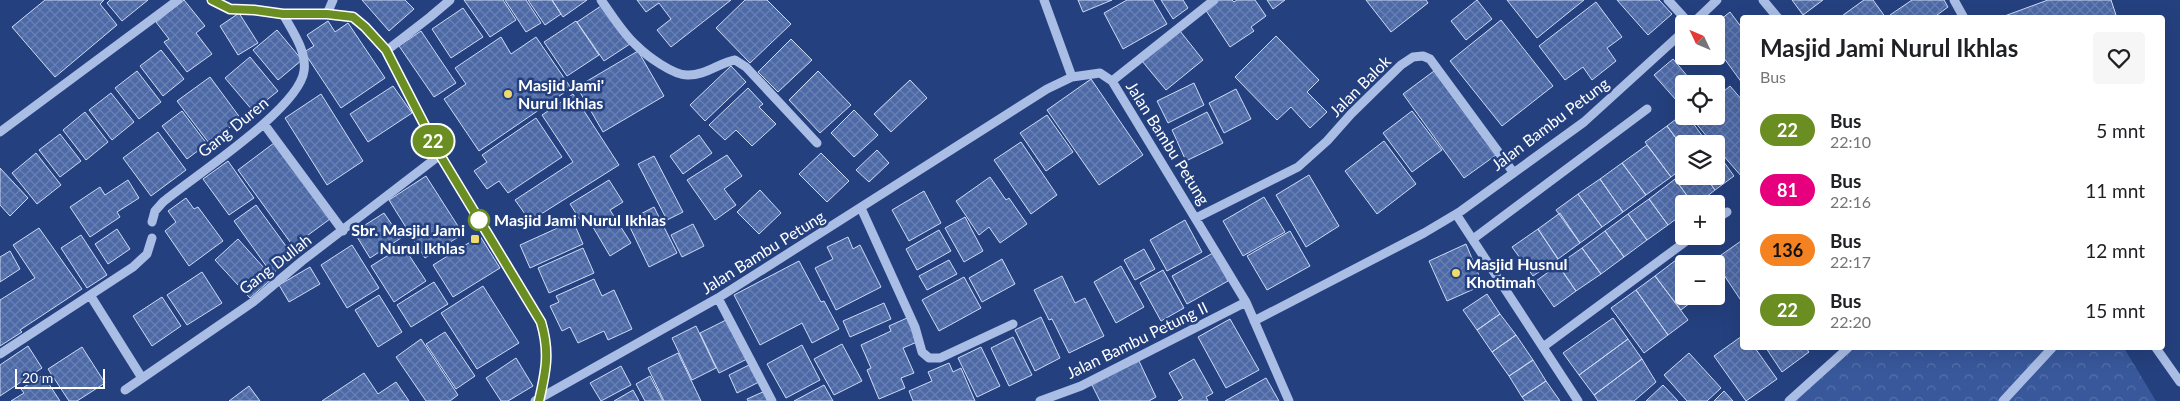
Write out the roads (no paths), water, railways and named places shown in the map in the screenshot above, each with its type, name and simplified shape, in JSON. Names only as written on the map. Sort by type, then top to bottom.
[{"type":"street","points":[[0,132],[178,0]]},
{"type":"street","points":[[212,0],[230,9],[283,14],[327,14],[353,17],[386,50],[440,155],[541,322],[548,354],[546,374],[538,400]]},
{"type":"street","points":[[327,14],[333,0]]},
{"type":"street","points":[[386,50],[450,0]]},
{"type":"street","points":[[601,0],[636,46],[670,70],[686,76],[700,74],[724,62],[734,60],[746,67],[817,143]]},
{"type":"street","points":[[1044,0],[1072,77]]},
{"type":"street","points":[[1112,81],[1214,0]]},
{"type":"street","points":[[1668,0],[1682,15]]},
{"type":"street","points":[[1701,15],[1717,0]]},
{"type":"street","points":[[1763,0],[1776,15]]},
{"type":"street","points":[[1954,0],[1962,15]]},
{"type":"street","name":"Gang Duren","points":[[152,222],[155,211],[163,202],[264,124],[295,91],[303,78],[304,70],[301,49],[283,14]]},
{"type":"street","name":"Jalan Bambu Petung","points":[[538,400],[718,298],[1047,89],[1072,77],[1100,72],[1112,81],[1246,302],[1254,321],[1424,233],[1456,214],[1584,122],[1675,39]]},
{"type":"street","name":"Jalan Balok","points":[[1196,218],[1298,167],[1327,141],[1351,114],[1401,65],[1413,58],[1423,56],[1430,59],[1513,172]]},
{"type":"street","points":[[1473,239],[1647,109]]},
{"type":"street","points":[[264,124],[342,231]]},
{"type":"street","name":"Gang Dullah","points":[[125,390],[253,302],[302,261],[440,155]]},
{"type":"street","points":[[861,208],[915,327],[922,352],[929,358],[940,358],[1013,324]]},
{"type":"street","points":[[1456,214],[1578,401]]},
{"type":"street","points":[[0,354],[141,260],[150,248],[152,238]]},
{"type":"street","points":[[1543,347],[1681,245]]},
{"type":"street","points":[[90,295],[142,378]]},
{"type":"street","points":[[718,298],[772,401]]},
{"type":"street","name":"Jalan Bambu Petung II","points":[[1040,401],[1080,386],[1246,302]]},
{"type":"street","points":[[1254,321],[1289,401]]},
{"type":"street","points":[[1789,401],[1846,350]]},
{"type":"street","points":[[2003,401],[2050,350]]},
{"type":"street","points":[[2157,350],[2180,382]]},
{"type":"place","name":"Masjid Jami' Nurul Ikhlas","points":[[508,94]]},
{"type":"place","name":"Masjid Jami Nurul Ikhlas","points":[[479,220]]},
{"type":"place","name":"Sbr. Masjid Jami Nurul Ikhlas","points":[[475,239]]},
{"type":"place","name":"Masjid Husnul Khotimah","points":[[1456,273]]}]
